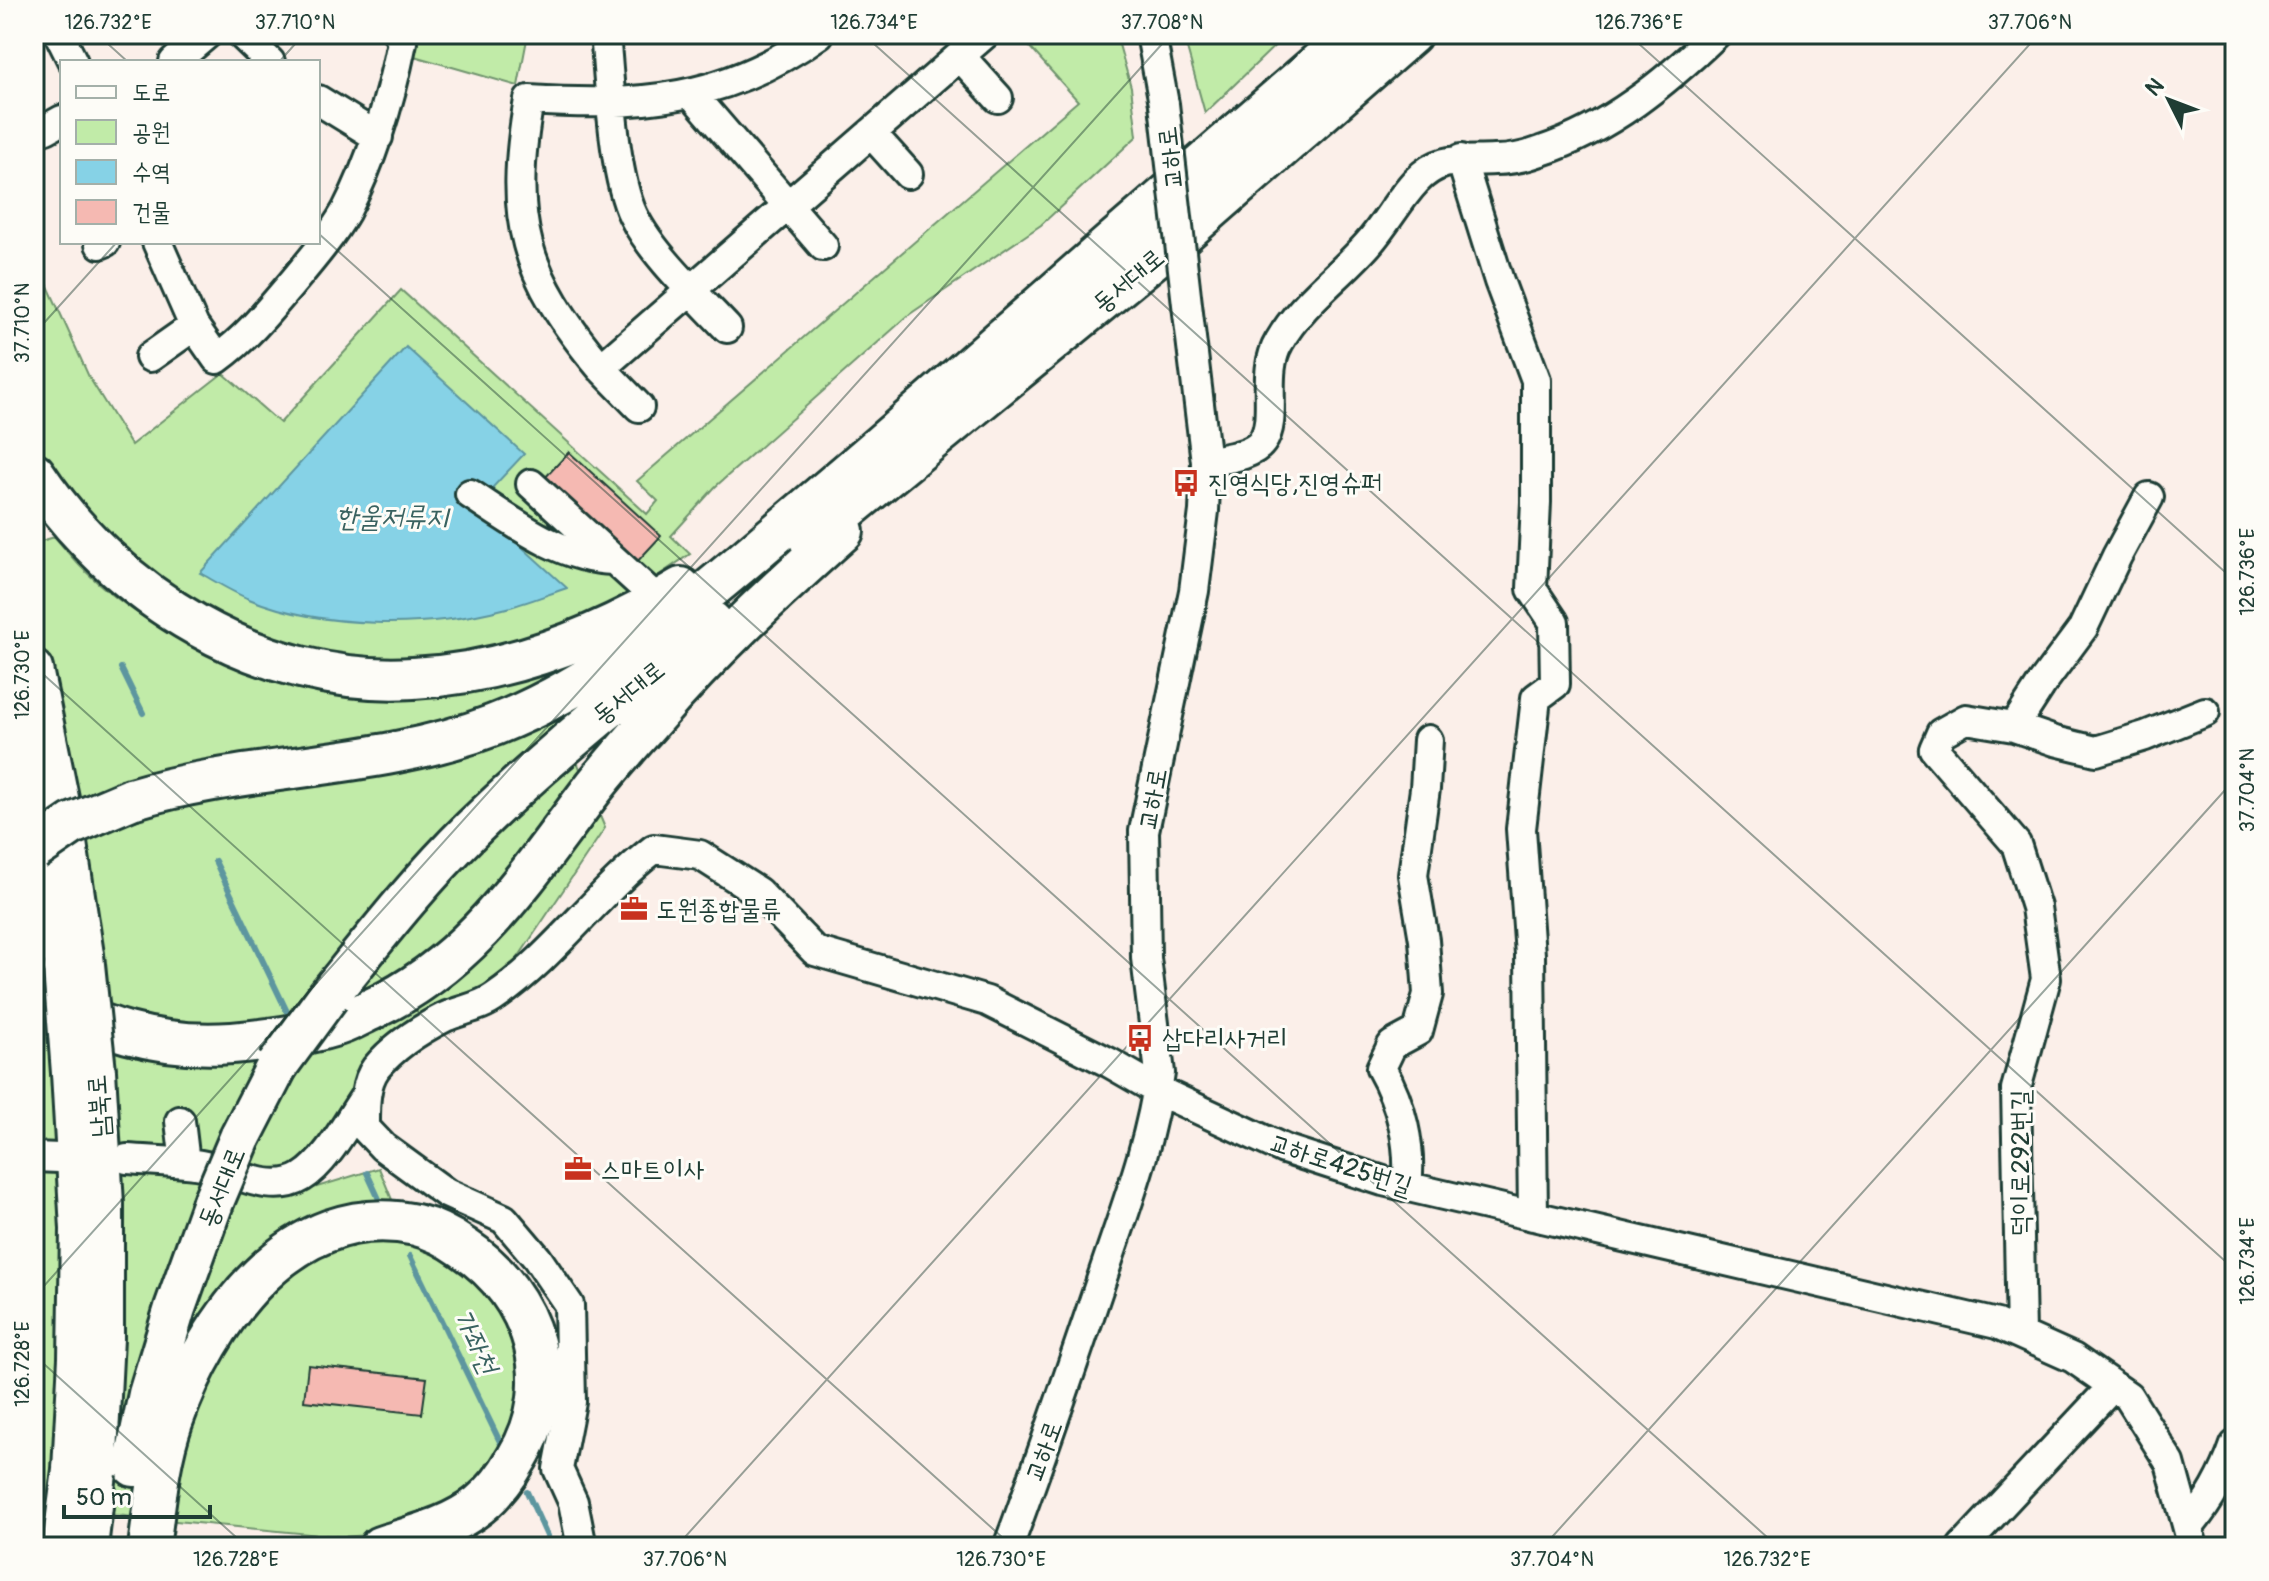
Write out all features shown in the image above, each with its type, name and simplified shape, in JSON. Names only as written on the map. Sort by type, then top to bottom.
[{"type":"highway","name":"동서대로","points":[[121,1547],[115,1476],[153,1380],[213,1202],[240,1138],[277,1066],[329,995],[422,883],[470,831],[582,729],[1047,348],[1411,34]]},
{"type":"highway","name":"동서대로","points":[[34,850],[72,824],[131,799],[199,782],[334,764],[453,739],[523,712],[617,661],[674,620],[865,459],[1351,35]]},
{"type":"highway","points":[[34,987],[55,1003],[107,1028],[155,1039],[213,1044],[275,1040],[336,1026],[390,1001],[444,965],[494,919],[594,787],[748,616],[1047,348]]},
{"type":"highway","points":[[34,473],[69,521],[102,556],[170,610],[238,645],[337,674],[410,679],[486,669],[603,630],[722,563],[865,459]]},
{"type":"highway","points":[[149,1547],[115,1476],[171,1424],[193,1372],[229,1309],[264,1270],[292,1250],[323,1233],[355,1223],[386,1220],[418,1225],[458,1244],[477,1256],[506,1283],[527,1319],[539,1358],[540,1396],[530,1437],[508,1473],[479,1505],[434,1529],[380,1547]]},
{"type":"main road","name":"남북로","points":[[34,669],[65,823],[84,1072],[77,1358],[115,1476],[89,1547]]},
{"type":"main road","name":"남북로","points":[[34,805],[73,957]]},
{"type":"main road","name":"남북로","points":[[61,1547],[115,1476]]},
{"type":"main road","points":[[34,1542],[102,1547]]},
{"type":"street","points":[[59,34],[72,60]]},
{"type":"street","points":[[176,60],[207,34]]},
{"type":"street","points":[[241,34],[268,60]]},
{"type":"street","points":[[158,244],[194,326],[217,359],[238,344],[314,256],[345,212],[390,104],[402,42],[398,34]]},
{"type":"street","points":[[605,34],[625,190],[633,215],[649,239],[727,328]]},
{"type":"street","points":[[639,407],[601,368],[557,309],[530,255],[523,228],[520,166],[529,100],[612,104],[693,95],[776,61],[819,34]]},
{"type":"street","points":[[601,368],[985,34]]},
{"type":"street","name":"교하로","points":[[1008,1547],[1051,1430],[1148,1142],[1160,1073],[1146,958],[1144,831],[1194,591],[1204,511],[1206,462],[1164,104],[1151,34]]},
{"type":"street","points":[[1206,462],[1244,454],[1262,442],[1269,420],[1269,366],[1278,342],[1313,298],[1369,243],[1416,181],[1435,165],[1461,159],[1496,160],[1541,151],[1581,134],[1639,101],[1716,34]]},
{"type":"street","points":[[960,56],[998,98]]},
{"type":"street","points":[[693,95],[823,246]]},
{"type":"street","points":[[320,101],[378,137]]},
{"type":"street","points":[[871,133],[908,174]]},
{"type":"street","points":[[1461,159],[1499,281],[1536,380],[1532,589],[1554,622],[1555,684],[1536,698],[1521,829],[1530,955],[1533,1216],[1997,1324],[2073,1358],[2128,1396],[2170,1463],[2190,1538]]},
{"type":"street","points":[[150,357],[194,326]]},
{"type":"street","points":[[531,484],[659,601]]},
{"type":"street","points":[[470,494],[577,556],[613,560]]},
{"type":"street","points":[[2014,727],[2083,628],[2149,497]]},
{"type":"street","name":"덕이로292번길","points":[[2021,1334],[2016,1089],[2046,979],[2036,907],[2016,844],[1934,749],[1941,733],[1966,719],[2014,727],[2096,751],[2205,712]]},
{"type":"street","points":[[1407,1187],[1410,1162],[1395,1092],[1381,1068],[1392,1045],[1418,1031],[1428,994],[1424,940],[1413,875],[1425,789],[1428,740]]},
{"type":"street","name":"교하로425번길","points":[[366,1095],[373,1071],[396,1047],[444,1018],[494,998],[547,954],[626,871],[654,849],[700,855],[747,884],[815,951],[987,1001],[1157,1090],[1284,1149],[1407,1187],[1533,1216]]},
{"type":"street","points":[[127,1159],[185,1163],[218,1168],[271,1184],[287,1183],[303,1177],[319,1162],[366,1095]]},
{"type":"street","points":[[366,1095],[365,1128],[383,1147],[446,1193],[504,1219],[537,1258],[569,1305],[571,1402],[558,1469],[573,1502],[582,1547]]},
{"type":"street","points":[[180,1121],[185,1163]]},
{"type":"street","points":[[1962,1547],[2113,1386]]},
{"type":"street","points":[[2190,1538],[2219,1484],[2235,1445]]},
{"type":"green space","points":[[413,34],[528,34],[518,86],[407,54]]},
{"type":"green space","points":[[1018,34],[1116,34],[1131,87],[1137,136],[1041,225],[910,314],[715,487],[671,536],[690,554],[634,592],[580,621],[473,654],[418,659],[363,659],[262,639],[142,576],[34,447],[34,255],[89,377],[131,445],[223,373],[280,423],[401,290],[647,514],[658,501],[637,481],[1078,101]]},
{"type":"green space","points":[[1183,34],[1287,34],[1205,113]]},
{"type":"green space","points":[[55,537],[83,569],[115,597],[151,622],[233,664],[277,679],[321,690],[365,695],[407,695],[540,674],[605,828],[497,989],[362,1071],[284,1197],[379,1168],[408,1239],[438,1250],[496,1294],[525,1360],[519,1432],[475,1494],[399,1533],[340,1537],[34,1507],[34,543]]},
{"type":"water","name":"한울저류지","points":[[406,347],[524,454],[493,487],[500,527],[567,588],[473,616],[375,623],[342,621],[278,609],[243,596],[200,573]]},
{"type":"building","points":[[569,452],[661,536],[635,564],[543,480]]},
{"type":"building","points":[[308,1365],[427,1378],[422,1414],[304,1401]]},
{"type":"waterway","name":"가좌천","points":[[121,668],[143,713]]},
{"type":"waterway","name":"가좌천","points":[[215,861],[291,1020]]},
{"type":"waterway","name":"가좌천","points":[[367,1173],[379,1199]]},
{"type":"waterway","name":"가좌천","points":[[410,1256],[502,1446]]},
{"type":"waterway","name":"가좌천","points":[[527,1492],[552,1547]]},
{"type":"place","name":"진영식당,진영슈퍼","points":[[1186,483]]},
{"type":"place","name":"도원종합물류","points":[[634,909]]},
{"type":"place","name":"삽다리사거리","points":[[1140,1038]]},
{"type":"place","name":"스마트이사","points":[[578,1169]]}]
